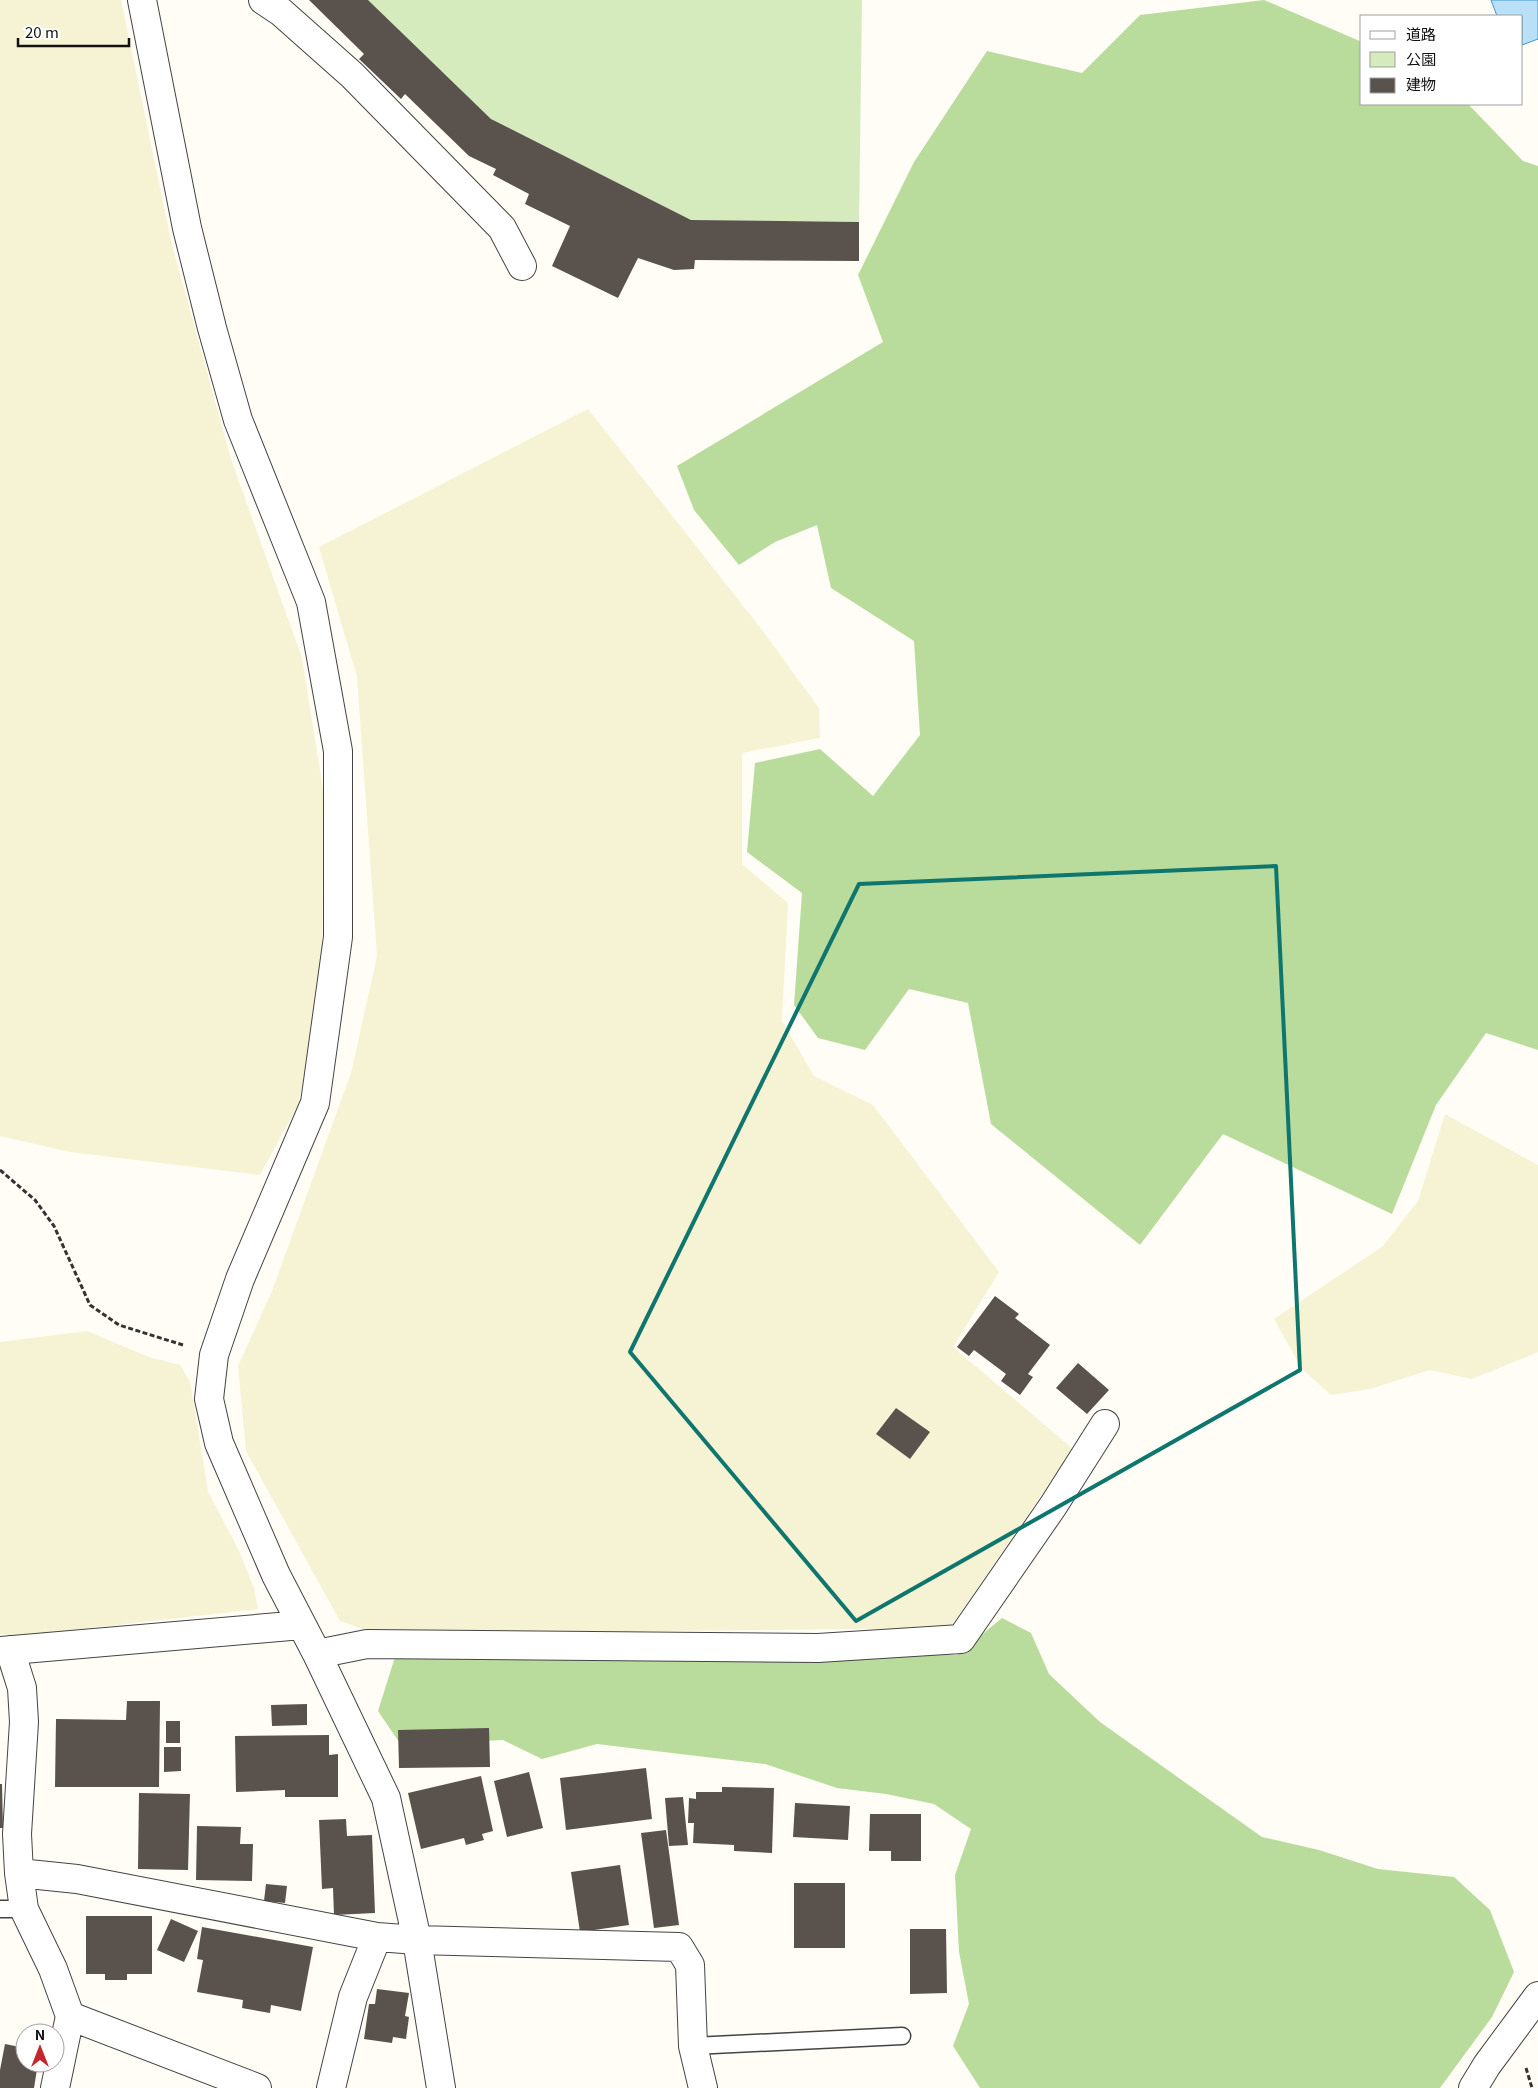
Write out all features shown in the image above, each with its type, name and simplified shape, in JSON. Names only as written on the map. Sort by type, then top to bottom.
[{"type":"street","points":[[142,0],[187,228],[212,328],[238,420],[311,602],[338,751],[338,937],[315,1103],[240,1278],[214,1355],[209,1399],[219,1443],[276,1575],[317,1654],[386,1798],[417,1940],[441,2088]]},
{"type":"street","points":[[263,0],[281,12],[352,74],[502,228],[522,266]]},
{"type":"street","points":[[317,1654],[367,1644],[818,1648],[961,1639],[1053,1506],[1105,1424]]},
{"type":"street","points":[[55,2088],[70,2016],[53,1969],[12,1909],[19,1874],[17,1834],[24,1722],[22,1688],[5,1650],[302,1625]]},
{"type":"street","points":[[19,1874],[77,1879],[377,1937],[417,1940],[678,1947],[690,1965],[692,2046],[703,2088]]},
{"type":"street","points":[[331,2088],[353,1997],[377,1937]]},
{"type":"street","points":[[1473,2088],[1538,1996]]},
{"type":"street","points":[[70,2016],[257,2088]]},
{"type":"lane","points":[[692,2046],[902,2036]]},
{"type":"path","points":[[0,1170],[35,1200],[54,1226],[90,1305],[119,1325],[214,1355]]},
{"type":"highlighted area","points":[[1276,866],[1300,1370],[856,1621],[630,1352],[859,884]]},
{"type":"shaded area","points":[[0,0],[121,0],[172,245],[231,459],[302,658],[323,789],[322,970],[299,1103],[260,1175],[70,1152],[0,1136]]},
{"type":"shaded area","points":[[588,409],[759,626],[819,708],[820,738],[742,753],[742,864],[788,903],[782,1021],[814,1076],[873,1105],[999,1272],[953,1347],[1073,1449],[950,1628],[376,1634],[340,1621],[246,1451],[238,1366],[272,1291],[351,1073],[377,956],[357,677],[319,547]]},
{"type":"shaded area","points":[[1445,1114],[1538,1165],[1538,1352],[1472,1379],[1430,1370],[1370,1389],[1331,1395],[1302,1369],[1274,1319],[1382,1247],[1418,1201]]},
{"type":"shaded area","points":[[87,1331],[149,1357],[180,1365],[190,1382],[208,1491],[239,1551],[254,1588],[258,1609],[19,1636],[0,1634],[0,1342]]},
{"type":"green space","points":[[368,0],[862,0],[859,222],[691,220],[491,119]]},
{"type":"green space","points":[[1264,0],[1360,41],[1360,105],[1469,105],[1523,161],[1538,166],[1538,1050],[1486,1033],[1436,1105],[1392,1214],[1223,1134],[1140,1245],[991,1124],[968,1003],[909,989],[865,1050],[818,1038],[794,1005],[802,893],[747,852],[755,763],[820,749],[873,796],[920,735],[914,641],[831,588],[817,525],[775,542],[739,565],[694,510],[677,466],[883,342],[858,275],[914,162],[987,51],[1082,73],[1140,15]]},
{"type":"green space","points":[[1002,1618],[1031,1633],[1049,1674],[1100,1722],[1262,1837],[1319,1850],[1378,1869],[1454,1877],[1490,1910],[1514,1972],[1492,2017],[1440,2088],[980,2088],[953,2046],[969,2004],[959,1952],[955,1875],[971,1829],[934,1804],[886,1794],[837,1788],[765,1764],[597,1744],[542,1759],[503,1740],[401,1745],[378,1711],[395,1657],[957,1655]]},
{"type":"water","points":[[1491,0],[1538,0],[1538,39],[1523,45],[1523,15],[1497,15]]},
{"type":"building","points":[[309,0],[368,0],[491,119],[691,220],[859,222],[859,261],[695,260],[694,269],[674,270],[638,258],[618,298],[552,266],[570,226],[525,204],[529,194],[493,175],[496,169],[469,156],[405,94],[401,99],[359,59],[364,54]]},
{"type":"building","points":[[995,1296],[1019,1314],[1015,1318],[1050,1345],[1028,1374],[1033,1377],[1020,1395],[1001,1381],[1006,1374],[974,1350],[969,1356],[957,1347]]},
{"type":"building","points":[[1078,1363],[1109,1390],[1087,1414],[1056,1388]]},
{"type":"building","points":[[896,1408],[930,1432],[910,1459],[876,1434]]},
{"type":"building","points":[[127,1701],[160,1701],[159,1787],[55,1787],[56,1719],[126,1720]]},
{"type":"building","points":[[307,1704],[307,1725],[272,1726],[271,1705]]},
{"type":"building","points":[[166,1721],[180,1721],[180,1743],[166,1743]]},
{"type":"building","points":[[489,1728],[490,1767],[399,1768],[398,1730]]},
{"type":"building","points":[[329,1735],[329,1755],[338,1754],[338,1797],[285,1797],[285,1790],[236,1792],[235,1736]]},
{"type":"building","points":[[164,1747],[181,1747],[181,1771],[164,1772]]},
{"type":"building","points":[[646,1768],[652,1819],[566,1830],[560,1778]]},
{"type":"building","points":[[529,1772],[543,1828],[507,1837],[494,1781]]},
{"type":"building","points":[[481,1776],[493,1831],[482,1834],[484,1840],[466,1845],[464,1838],[421,1849],[408,1793]]},
{"type":"building","points":[[0,1784],[2,1784],[3,1828],[0,1828]]},
{"type":"building","points":[[722,1787],[774,1788],[772,1853],[734,1851],[734,1845],[693,1843],[694,1823],[688,1823],[689,1798],[696,1799],[696,1792],[722,1792]]},
{"type":"building","points":[[139,1793],[190,1794],[188,1870],[138,1869]]},
{"type":"building","points":[[683,1797],[688,1845],[669,1846],[665,1798]]},
{"type":"building","points":[[795,1803],[850,1806],[848,1840],[793,1837]]},
{"type":"building","points":[[870,1814],[921,1814],[921,1861],[891,1861],[891,1851],[869,1851]]},
{"type":"building","points":[[346,1819],[347,1836],[372,1835],[375,1913],[334,1915],[333,1888],[322,1889],[319,1820]]},
{"type":"building","points":[[197,1826],[241,1827],[240,1844],[253,1844],[252,1881],[196,1880]]},
{"type":"building","points":[[666,1830],[679,1925],[654,1928],[641,1833]]},
{"type":"building","points":[[620,1865],[629,1925],[580,1932],[571,1872]]},
{"type":"building","points":[[794,1883],[845,1883],[845,1948],[794,1948]]},
{"type":"building","points":[[266,1884],[287,1886],[285,1903],[264,1901]]},
{"type":"building","points":[[86,1916],[152,1916],[152,1974],[127,1974],[127,1980],[105,1980],[105,1974],[86,1974]]},
{"type":"building","points":[[171,1919],[198,1931],[184,1962],[157,1950]]},
{"type":"building","points":[[202,1927],[313,1947],[301,2011],[271,2005],[270,2013],[242,2008],[243,2000],[197,1992],[203,1960],[197,1959]]},
{"type":"building","points":[[910,1929],[946,1929],[947,1993],[910,1994]]},
{"type":"building","points":[[377,1989],[409,1993],[405,2016],[409,2017],[406,2039],[393,2037],[392,2043],[364,2039],[369,2004],[375,2004]]},
{"type":"building","points":[[5,2044],[15,2046],[15,2073],[36,2073],[34,2088],[0,2088],[0,2070]]}]
